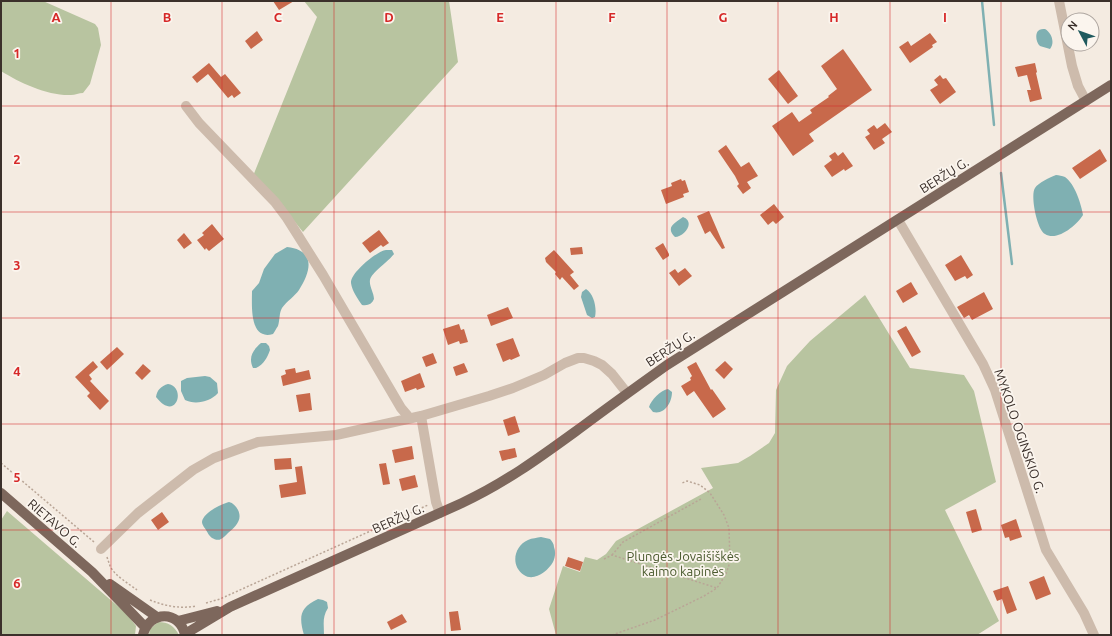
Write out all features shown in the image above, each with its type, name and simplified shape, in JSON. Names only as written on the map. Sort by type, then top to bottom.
[{"type":"main road","name":"BERŽŲ G.","points":[[230,607],[483,493],[548,452],[626,393],[667,365],[1111,85]]},
{"type":"main road","name":"RIETAVO G.","points":[[1,493],[92,572],[157,617]]},
{"type":"main road","name":"RIETAVO G.","points":[[92,572],[144,631],[152,619],[157,617],[172,617],[178,621]]},
{"type":"main road","points":[[230,607],[185,634],[183,627],[178,621],[230,607]]},
{"type":"street","points":[[1059,1],[1072,66],[1078,86],[1086,101]]},
{"type":"street","points":[[186,106],[199,123],[275,202],[287,218],[323,275],[408,419]]},
{"type":"street","name":"MYKOLO OGINSKIO G.","points":[[898,220],[983,364],[994,390],[1046,550],[1084,613],[1094,635]]},
{"type":"street","points":[[101,549],[138,512],[192,470],[214,458],[258,442],[336,435],[421,416],[507,390],[544,375],[565,363],[578,358],[594,361],[602,366],[620,384],[626,393]]},
{"type":"street","points":[[421,416],[436,502],[440,513]]},
{"type":"path","points":[[1,463],[101,549],[107,556],[112,570],[137,591]]},
{"type":"path","points":[[612,635],[655,620],[704,596],[717,588],[726,574],[730,562],[729,528],[724,516],[710,493],[700,485],[688,481],[682,484]]},
{"type":"path","points":[[604,560],[612,555],[623,542],[701,499]]},
{"type":"path","points":[[144,608],[150,600],[169,606],[187,608],[220,599],[436,502]]},
{"type":"path","points":[[612,555],[717,588]]},
{"type":"green space","points":[[1,1],[43,1],[95,24],[98,28],[101,45],[90,84],[83,93],[62,95],[44,91],[25,84],[1,71]]},
{"type":"green space","points":[[304,1],[449,1],[458,62],[303,232],[282,206],[253,176],[317,17]]},
{"type":"green space","name":"Plungės Jovaišiškės kaimo kapinės","points":[[865,295],[910,368],[964,375],[974,391],[996,482],[945,510],[999,621],[977,635],[556,635],[549,609],[563,566],[580,572],[585,557],[597,560],[606,554],[616,541],[713,488],[701,468],[738,463],[769,443],[775,433],[776,390],[787,366],[810,341]]},
{"type":"green space","points":[[7,511],[127,614],[136,626],[135,635],[1,635],[1,520]]},
{"type":"green space","points":[[158,622],[171,625],[179,635],[149,635],[150,629]]},
{"type":"water","points":[[1045,29],[1052,38],[1052,47],[1050,49],[1040,46],[1037,41],[1036,34],[1038,31]]},
{"type":"water","points":[[1056,175],[1065,177],[1072,184],[1079,200],[1083,215],[1072,228],[1061,234],[1050,236],[1045,234],[1039,226],[1033,198],[1035,188],[1039,184]]},
{"type":"water","points":[[683,217],[687,219],[689,226],[682,235],[675,237],[672,234],[671,228],[674,223]]},
{"type":"water","points":[[287,247],[303,252],[307,257],[307,275],[299,290],[282,308],[278,326],[274,333],[265,335],[256,327],[252,313],[252,291],[259,283],[264,269],[275,254]]},
{"type":"water","points":[[386,250],[392,250],[394,254],[371,277],[370,282],[374,299],[368,305],[362,305],[355,295],[351,283],[352,279],[359,268],[377,254]]},
{"type":"water","points":[[586,289],[591,294],[595,306],[595,317],[592,318],[587,315],[581,297],[582,292]]},
{"type":"water","points":[[261,343],[266,343],[270,350],[263,363],[256,368],[253,368],[251,357]]},
{"type":"water","points":[[205,376],[210,377],[217,383],[218,393],[211,399],[202,402],[189,402],[185,400],[181,391],[181,381],[187,378]]},
{"type":"water","points":[[168,384],[174,386],[178,396],[174,405],[169,406],[163,404],[156,397],[157,392],[163,386]]},
{"type":"water","points":[[668,389],[672,392],[669,404],[661,412],[653,412],[649,407],[652,401],[659,393]]},
{"type":"water","points":[[229,502],[232,503],[238,510],[240,517],[239,520],[236,526],[223,538],[219,540],[214,539],[209,535],[203,525],[203,519],[213,509]]},
{"type":"water","points":[[541,537],[550,539],[554,545],[554,559],[551,565],[544,572],[536,576],[528,577],[524,575],[517,567],[515,562],[517,551],[523,543],[528,540]]},
{"type":"water","points":[[318,599],[327,602],[328,608],[324,618],[324,635],[304,635],[301,623],[302,614],[307,606]]},
{"type":"building","points":[[273,1],[294,1],[279,10]]},
{"type":"building","points":[[257,31],[263,40],[251,49],[245,41]]},
{"type":"building","points":[[930,33],[937,42],[932,45],[933,47],[910,63],[899,47],[908,41],[911,46]]},
{"type":"building","points":[[843,49],[872,90],[809,134],[814,141],[793,156],[772,126],[792,112],[799,122],[812,113],[810,110],[829,97],[828,96],[837,89],[821,66]]},
{"type":"building","points":[[209,63],[221,77],[225,74],[241,93],[234,98],[232,95],[228,98],[208,74],[197,83],[192,77]]},
{"type":"building","points":[[1035,63],[1042,99],[1030,102],[1027,90],[1031,90],[1027,75],[1018,77],[1015,67]]},
{"type":"building","points":[[779,70],[798,96],[788,104],[768,79]]},
{"type":"building","points":[[940,75],[943,79],[946,78],[956,92],[940,104],[930,90],[938,85],[934,80]]},
{"type":"building","points":[[885,123],[892,132],[882,139],[885,143],[874,150],[865,137],[870,134],[867,130],[874,125],[877,129]]},
{"type":"building","points":[[726,145],[741,167],[749,162],[758,176],[747,182],[751,188],[743,194],[737,186],[739,184],[735,176],[718,151]]},
{"type":"building","points":[[1100,149],[1107,161],[1080,179],[1072,168]]},
{"type":"building","points":[[835,152],[838,156],[843,152],[853,166],[845,171],[844,169],[832,177],[824,166],[832,160],[829,156]]},
{"type":"building","points":[[681,179],[682,181],[685,180],[689,192],[683,194],[684,197],[666,204],[661,190],[672,186],[671,183]]},
{"type":"building","points":[[774,204],[784,217],[776,224],[773,221],[768,225],[760,215]]},
{"type":"building","points":[[709,211],[725,248],[722,249],[710,231],[705,234],[697,216]]},
{"type":"building","points":[[212,224],[224,239],[209,251],[206,248],[205,250],[197,240],[204,235],[202,233]]},
{"type":"building","points":[[379,230],[389,243],[383,247],[381,245],[370,253],[362,243]]},
{"type":"building","points":[[184,233],[192,243],[184,249],[177,240]]},
{"type":"building","points":[[663,243],[669,256],[663,260],[655,248]]},
{"type":"building","points":[[582,247],[583,254],[571,255],[570,248]]},
{"type":"building","points":[[554,250],[574,272],[570,275],[579,286],[574,290],[562,277],[560,280],[555,274],[556,272],[546,262],[545,258]]},
{"type":"building","points":[[961,255],[973,275],[967,279],[965,276],[955,281],[945,265]]},
{"type":"building","points":[[685,268],[692,276],[679,286],[669,273],[675,269],[678,273]]},
{"type":"building","points":[[911,282],[918,294],[903,303],[896,291]]},
{"type":"building","points":[[984,292],[993,309],[972,320],[969,315],[964,318],[957,307]]},
{"type":"building","points":[[508,307],[513,318],[491,326],[487,315]]},
{"type":"building","points":[[459,324],[461,330],[464,329],[468,342],[460,344],[459,341],[448,345],[443,329]]},
{"type":"building","points":[[906,326],[921,352],[912,357],[897,331]]},
{"type":"building","points":[[513,338],[520,356],[503,362],[496,344]]},
{"type":"building","points":[[117,347],[124,354],[107,370],[100,362]]},
{"type":"building","points":[[433,353],[437,363],[426,367],[422,357]]},
{"type":"building","points":[[93,361],[98,367],[89,375],[92,379],[90,381],[109,401],[100,410],[87,396],[90,393],[75,377]]},
{"type":"building","points":[[725,361],[733,369],[724,379],[715,370]]},
{"type":"building","points":[[696,362],[711,390],[712,389],[726,409],[713,418],[694,391],[687,396],[681,386],[691,380],[690,378],[692,376],[687,367]]},
{"type":"building","points":[[464,363],[468,372],[456,376],[453,367]]},
{"type":"building","points":[[143,364],[151,371],[142,380],[135,373]]},
{"type":"building","points":[[295,368],[296,373],[309,370],[311,379],[283,386],[281,376],[286,374],[285,370]]},
{"type":"building","points":[[420,373],[425,387],[417,390],[416,388],[405,392],[401,381]]},
{"type":"building","points":[[310,393],[312,410],[299,412],[296,395]]},
{"type":"building","points":[[515,416],[520,432],[508,436],[503,420]]},
{"type":"building","points":[[412,446],[414,459],[395,463],[392,450]]},
{"type":"building","points":[[515,448],[517,457],[502,461],[499,451]]},
{"type":"building","points":[[291,458],[292,469],[275,470],[274,459]]},
{"type":"building","points":[[386,463],[390,484],[383,485],[379,464]]},
{"type":"building","points":[[302,466],[306,494],[281,498],[279,485],[297,482],[295,467]]},
{"type":"building","points":[[415,475],[418,487],[402,491],[399,479]]},
{"type":"building","points":[[976,509],[982,530],[972,533],[966,512]]},
{"type":"building","points":[[162,512],[169,522],[158,530],[151,520]]},
{"type":"building","points":[[1016,519],[1022,537],[1010,541],[1009,537],[1005,538],[1001,525]]},
{"type":"building","points":[[568,557],[583,562],[580,571],[565,566]]},
{"type":"building","points":[[1044,576],[1051,594],[1036,600],[1029,582]]},
{"type":"building","points":[[1008,586],[1017,610],[1007,614],[1002,599],[997,601],[993,591]]},
{"type":"building","points":[[458,611],[461,630],[451,631],[449,612]]},
{"type":"building","points":[[402,614],[407,622],[391,630],[387,622]]},
{"type":"waterway","points":[[982,1],[994,125]]},
{"type":"waterway","points":[[1001,173],[1012,264]]}]
